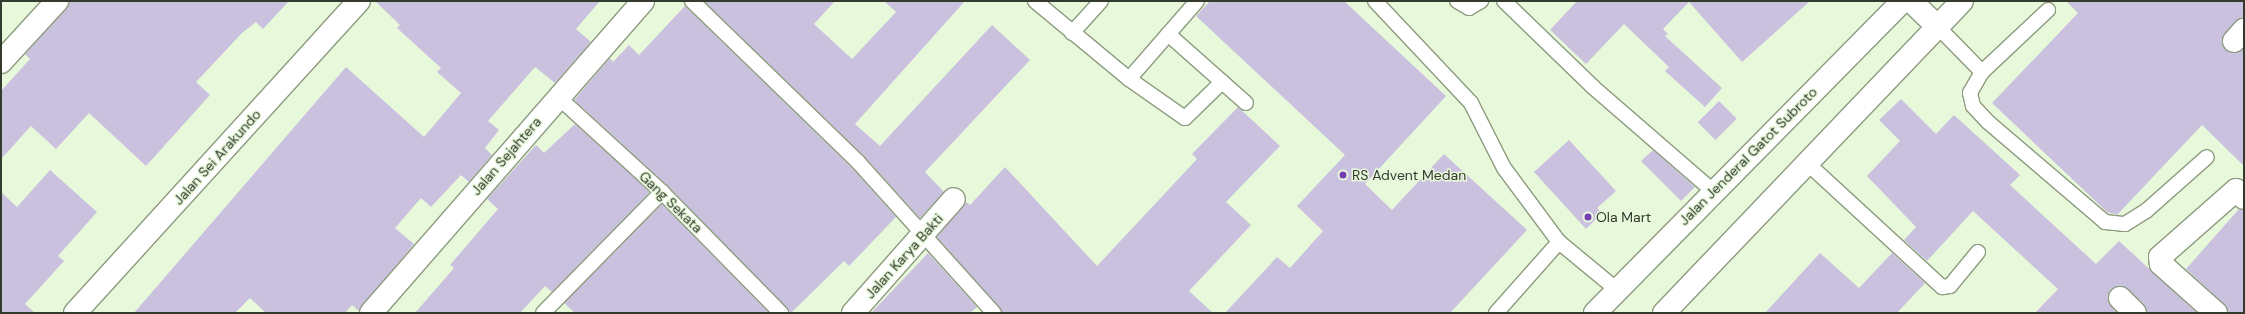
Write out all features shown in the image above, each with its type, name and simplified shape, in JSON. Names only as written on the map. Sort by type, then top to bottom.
[{"type":"street","points":[[1,62],[57,1]]},
{"type":"street","name":"Jalan Sei Arakundo","points":[[75,313],[359,1]]},
{"type":"street","name":"Jalan Sejahtera","points":[[371,313],[557,96],[643,1]]},
{"type":"street","name":"Jalan Jenderal Gatot Subroto","points":[[1595,313],[1616,289],[1903,1]]},
{"type":"street","points":[[1911,1],[1936,25]]},
{"type":"street","points":[[1669,311],[1806,162],[1936,25],[1962,1]]},
{"type":"street","points":[[2216,313],[2161,264],[2160,257],[2236,190],[2244,198]]},
{"type":"street","name":"Jalan Karya Bakti","points":[[853,313],[954,199]]},
{"type":"lane","points":[[692,1],[858,162],[922,236],[994,313]]},
{"type":"lane","points":[[1035,1],[1129,79],[1185,118],[1222,82]]},
{"type":"lane","points":[[1072,33],[1101,1]]},
{"type":"lane","points":[[1129,79],[1197,1]]},
{"type":"lane","points":[[1375,1],[1471,103],[1504,168],[1559,242],[1616,289]]},
{"type":"lane","points":[[1457,1],[1469,8],[1481,1]]},
{"type":"lane","points":[[1504,1],[1594,87],[1713,191]]},
{"type":"lane","points":[[2048,10],[1982,72],[1970,93],[1973,106],[2105,222],[2125,224],[2146,211],[2207,157]]},
{"type":"lane","points":[[1936,25],[1982,72]]},
{"type":"lane","points":[[1168,34],[1246,103]]},
{"type":"lane","name":"Gang Sekata","points":[[557,96],[662,192],[781,313]]},
{"type":"lane","points":[[1806,162],[1942,287],[1950,286],[1978,252]]},
{"type":"lane","points":[[543,313],[662,192]]},
{"type":"lane","points":[[1496,313],[1559,242]]},
{"type":"building","points":[[69,1],[289,1],[263,29],[256,22],[242,33],[196,82],[210,95],[146,166],[89,113],[56,149],[31,126],[1,159],[1,91],[30,59],[25,54],[66,9]]},
{"type":"building","points":[[375,1],[600,1],[576,29],[591,42],[555,83],[535,67],[488,121],[499,130],[485,148],[492,155],[469,182],[461,175],[431,207],[421,198],[395,228],[414,244],[359,311],[352,305],[345,313],[266,313],[250,298],[235,313],[134,313],[346,67],[424,137],[461,93],[437,72],[441,68],[397,28],[400,25]]},
{"type":"building","points":[[704,1],[835,1],[814,24],[852,59],[896,12],[884,1],[965,1],[855,124],[880,146],[992,25],[1030,60],[925,172],[944,192],[920,218],[864,156]]},
{"type":"building","points":[[1210,1],[1344,1],[1446,96],[1365,184],[1392,210],[1444,154],[1527,230],[1450,313],[1225,313],[1277,257],[1290,268],[1323,231],[1297,206],[1345,155],[1196,16]]},
{"type":"building","points":[[1577,1],[1810,1],[1742,62],[1689,2],[1663,29],[1668,34],[1665,36],[1722,88],[1705,107],[1665,71],[1669,67],[1624,24],[1586,64],[1550,30]]},
{"type":"building","points":[[2066,1],[2244,1],[2244,18],[2235,22],[2222,39],[2222,45],[2231,53],[2244,49],[2244,166],[2202,125],[2117,215],[2107,212],[1992,103],[2078,13]]},
{"type":"building","points":[[685,6],[852,168],[896,217],[849,266],[844,261],[791,313],[668,186],[574,100],[610,58],[613,62],[629,45],[639,55]]},
{"type":"building","points":[[1901,99],[1936,134],[1954,115],[2020,175],[2010,185],[2096,264],[2119,241],[2197,313],[2147,313],[2144,304],[2123,286],[2111,289],[2108,295],[2108,302],[2117,313],[2035,313],[2058,289],[1973,211],[1927,261],[1904,240],[1916,227],[1867,176],[1900,141],[1879,120]]},
{"type":"building","points":[[1719,101],[1737,119],[1715,140],[1698,122]]},
{"type":"building","points":[[1238,107],[1280,146],[1226,202],[1251,225],[1189,291],[1213,313],[1003,313],[937,237],[966,202],[970,205],[1005,167],[1097,266],[1197,159],[1192,154]]},
{"type":"building","points":[[575,124],[650,192],[552,292],[545,286],[520,313],[415,313],[454,268],[450,265],[498,209],[487,199],[536,145],[544,153]]},
{"type":"building","points":[[1569,140],[1616,191],[1597,208],[1602,213],[1586,229],[1534,172]]},
{"type":"building","points":[[1653,150],[1695,187],[1681,201],[1641,161]]},
{"type":"building","points":[[50,170],[97,212],[58,256],[64,261],[25,304],[35,313],[1,313],[1,192],[17,207]]},
{"type":"building","points":[[662,204],[769,313],[575,313],[564,303]]},
{"type":"building","points":[[2239,209],[2244,210],[2244,313],[2228,313],[2224,304],[2186,269]]},
{"type":"building","points":[[928,253],[977,307],[970,313],[871,313]]},
{"type":"building","points":[[1820,253],[1859,288],[1892,253],[1925,283],[1897,313],[1765,313]]},
{"type":"place","name":"RS Advent Medan","points":[[1343,175]]},
{"type":"place","name":"Ola Mart","points":[[1588,217]]}]
